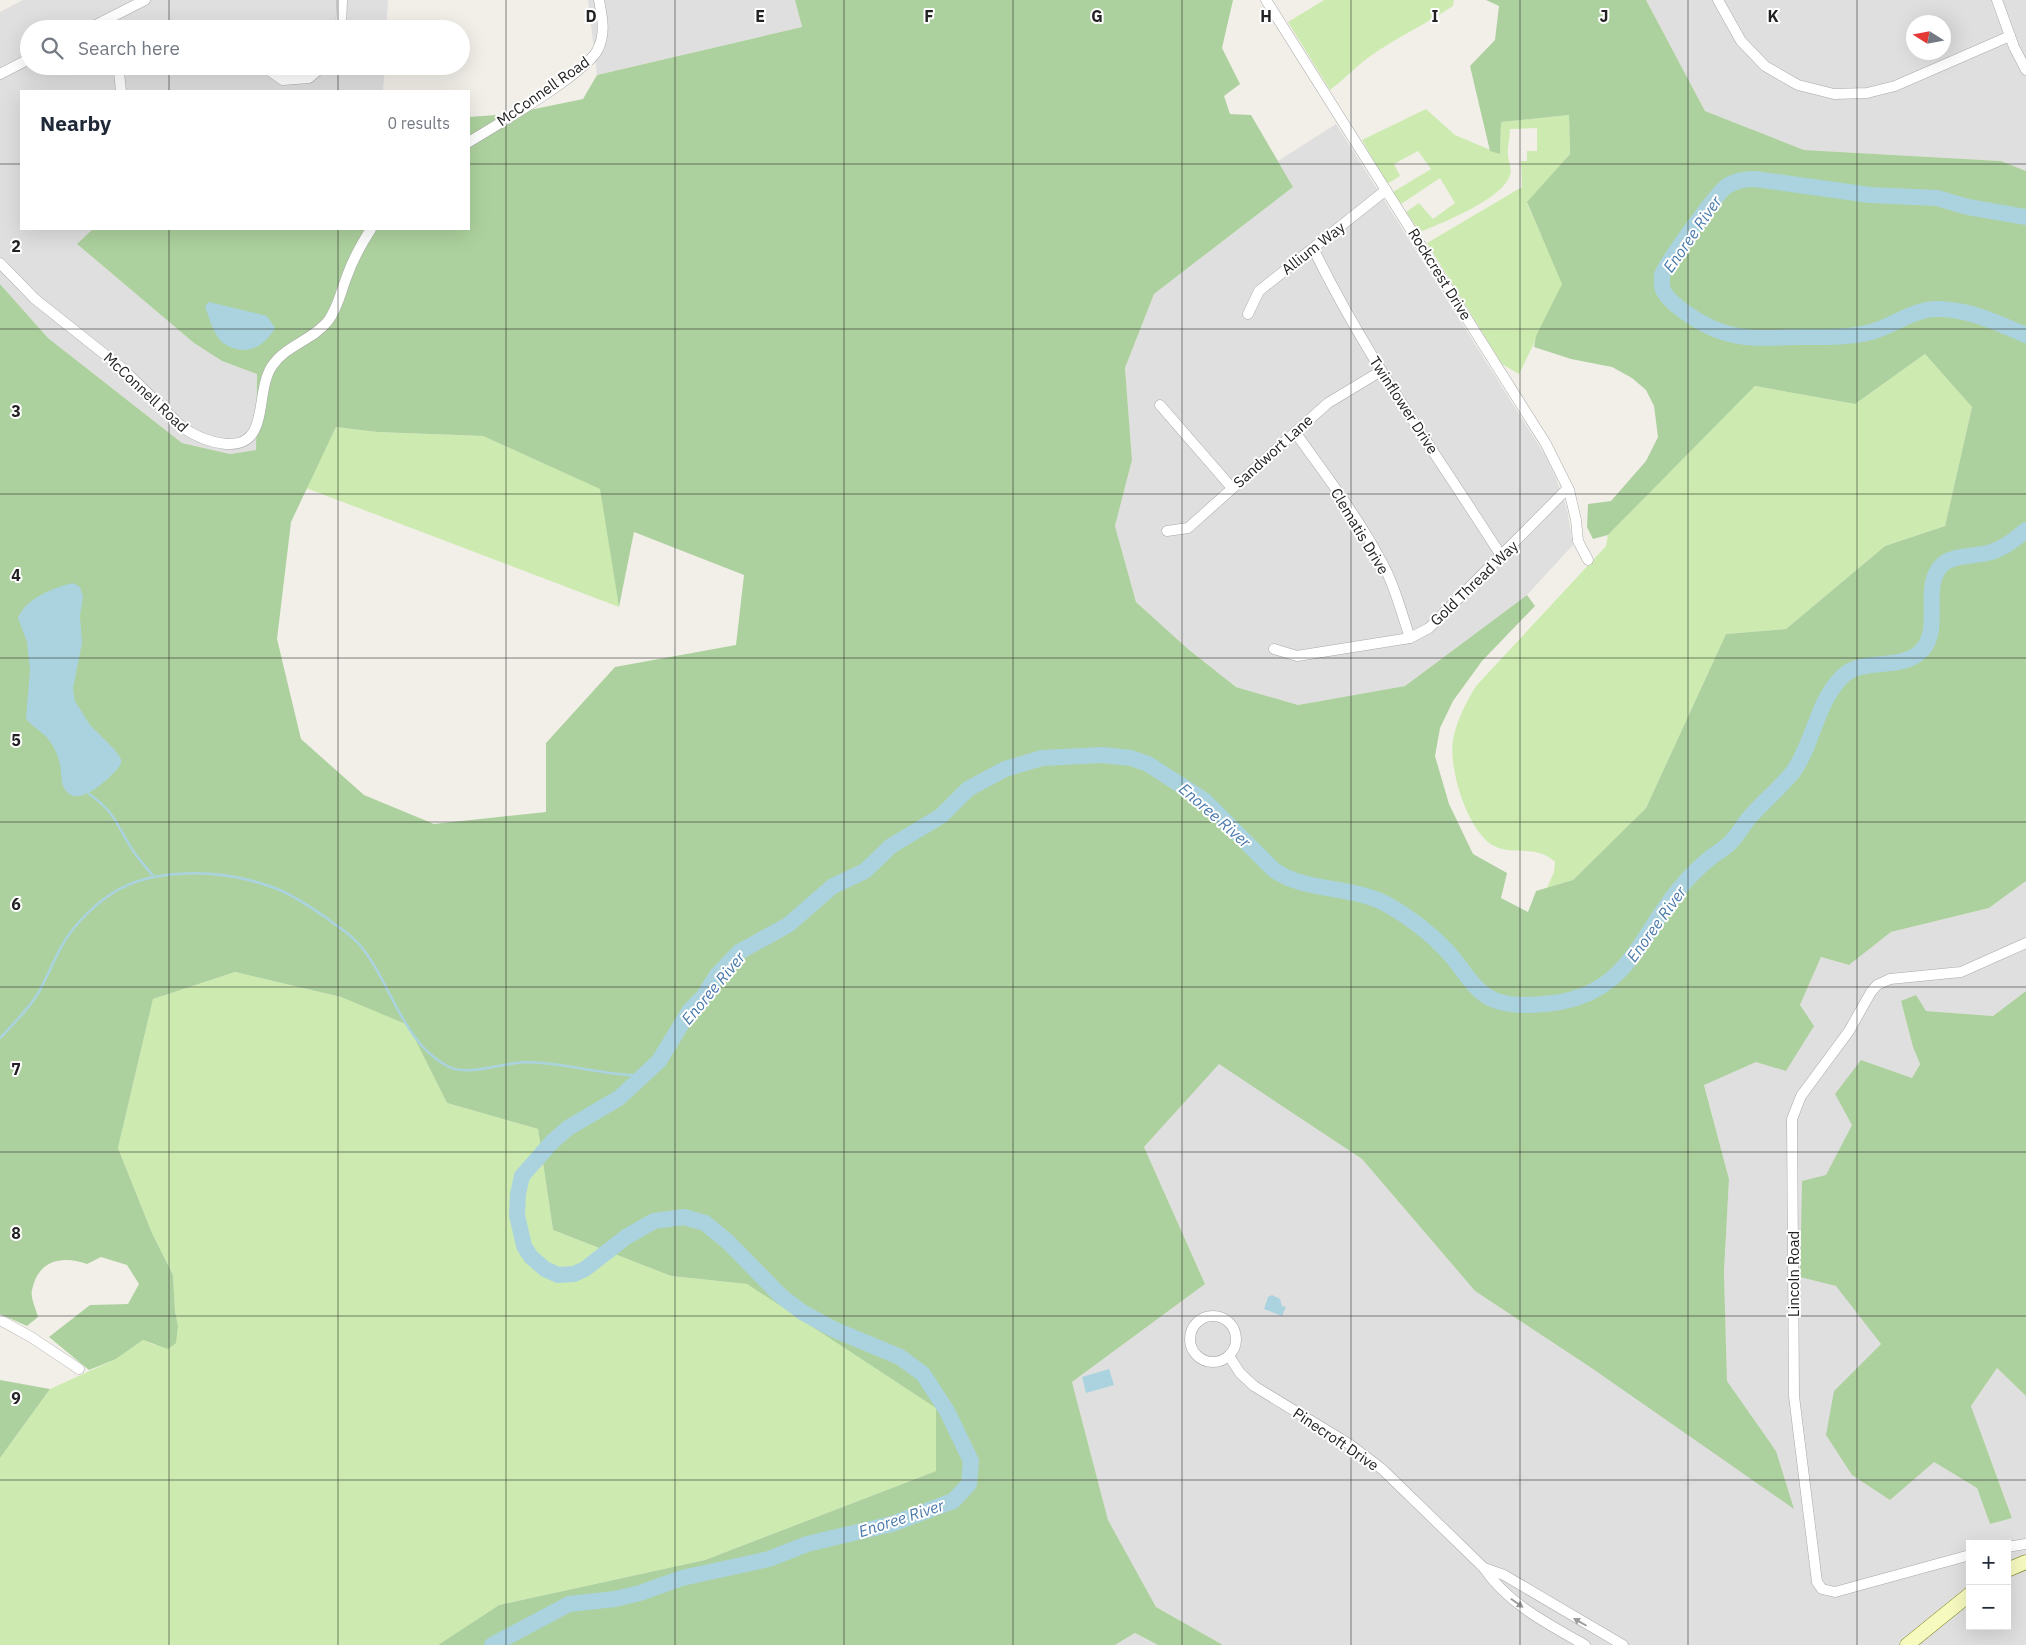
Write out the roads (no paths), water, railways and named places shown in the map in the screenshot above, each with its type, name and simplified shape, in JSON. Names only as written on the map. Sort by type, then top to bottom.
[{"type":"street","points":[[107,20],[145,0]]},
{"type":"street","points":[[341,20],[342,0]]},
{"type":"street","name":"McConnell Road","points":[[470,141],[545,93],[590,60],[602,39],[604,28],[599,0]]},
{"type":"street","name":"Rockcrest Drive","points":[[1266,0],[1546,444],[1568,488],[1573,506],[1578,541],[1588,560]]},
{"type":"street","points":[[1718,0],[1741,41],[1765,66],[1798,85],[1834,94],[1868,93],[1896,86],[2010,36]]},
{"type":"street","points":[[1997,0],[2010,36],[2026,70]]},
{"type":"street","points":[[0,74],[20,64]]},
{"type":"street","points":[[119,75],[121,90]]},
{"type":"street","points":[[276,75],[283,80],[309,78],[313,75]]},
{"type":"street","name":"Allium Way","points":[[1248,314],[1259,291],[1386,190]]},
{"type":"street","name":"McConnell Road","points":[[0,263],[35,299],[122,368],[181,426],[192,434],[211,441],[236,444],[250,439],[255,431],[265,381],[274,363],[290,349],[319,330],[336,309],[348,274],[371,230]]},
{"type":"street","name":"Twinflower Drive","points":[[1313,248],[1338,298],[1381,371],[1502,557]]},
{"type":"street","name":"Sandwort Lane","points":[[1167,531],[1188,528],[1328,402],[1381,371]]},
{"type":"street","points":[[1160,405],[1232,488]]},
{"type":"street","name":"Clematis Drive","points":[[1295,432],[1340,495],[1381,559],[1394,589],[1410,638]]},
{"type":"street","name":"Gold Thread Way","points":[[1274,649],[1297,656],[1410,638],[1429,628],[1502,557],[1568,488]]},
{"type":"street","name":"Lincoln Road","points":[[1966,1556],[1835,1592],[1822,1589],[1817,1582],[1794,1396],[1792,1120],[1801,1096],[1849,1032],[1871,992],[1878,985],[1890,979],[1961,972],[2026,943]]},
{"type":"street","points":[[1217,1315],[1231,1323],[1237,1337],[1235,1348],[1229,1356],[1220,1361],[1210,1362],[1196,1354],[1191,1345],[1190,1335],[1198,1321],[1207,1316],[1217,1315]]},
{"type":"street","points":[[0,1320],[31,1337],[79,1369]]},
{"type":"street","name":"Pinecroft Drive","points":[[1229,1356],[1240,1374],[1254,1386],[1349,1444],[1382,1469],[1484,1568],[1495,1584],[1511,1599],[1585,1645]]},
{"type":"street","points":[[2011,1546],[2026,1544]]},
{"type":"street","points":[[2011,1568],[2026,1562]]},
{"type":"street","name":"Pinecroft Drive","points":[[1484,1568],[1504,1575],[1623,1645]]},
{"type":"street","points":[[1907,1645],[1966,1597]]},
{"type":"water","points":[[209,302],[267,316],[275,328],[265,341],[252,348],[245,350],[230,347],[219,339],[214,330],[205,306]]},
{"type":"water","points":[[73,583],[80,587],[83,597],[80,616],[82,643],[73,688],[75,701],[90,725],[115,750],[121,759],[121,764],[104,782],[79,796],[72,795],[66,791],[62,782],[59,759],[49,739],[26,719],[30,670],[27,642],[18,618],[34,599],[49,591]]},
{"type":"water","points":[[1272,1295],[1280,1299],[1282,1306],[1286,1307],[1282,1316],[1264,1309],[1268,1297]]},
{"type":"water","points":[[1109,1369],[1114,1385],[1086,1393],[1082,1377]]},
{"type":"waterway","name":"Enoree River","points":[[2026,217],[1968,207],[1937,198],[1870,195],[1755,179],[1737,181],[1727,186],[1703,214],[1681,244],[1662,275],[1664,292],[1682,310],[1721,332],[1743,337],[1826,337],[1853,335],[1871,332],[1918,312],[1935,309],[1947,309],[1970,314],[1993,321],[2026,335]]},
{"type":"waterway","name":"Enoree River","points":[[492,1645],[569,1604],[615,1599],[640,1593],[682,1578],[769,1559],[807,1544],[892,1524],[953,1501],[969,1484],[971,1461],[947,1411],[923,1374],[900,1357],[833,1329],[802,1312],[781,1296],[728,1242],[705,1223],[684,1217],[654,1221],[626,1237],[585,1269],[574,1274],[558,1275],[545,1269],[531,1257],[524,1246],[517,1215],[518,1194],[522,1176],[552,1142],[568,1128],[619,1098],[659,1061],[690,1010],[703,997],[717,975],[739,952],[788,925],[833,886],[865,871],[891,846],[941,816],[968,789],[1005,769],[1042,758],[1102,755],[1131,758],[1148,764],[1204,800],[1274,870],[1287,877],[1315,886],[1360,894],[1396,910],[1440,944],[1475,986],[1489,997],[1504,1003],[1525,1005],[1554,1003],[1579,997],[1599,987],[1616,975],[1629,960],[1683,884],[1706,861],[1736,837],[1749,818],[1793,772],[1800,761],[1825,701],[1840,679],[1848,672],[1867,665],[1899,662],[1909,659],[1918,654],[1926,645],[1932,623],[1932,586],[1941,566],[1951,559],[1985,554],[2001,548],[2026,530]]},
{"type":"waterway","points":[[89,794],[111,814],[136,855],[153,876]]},
{"type":"waterway","points":[[0,1038],[37,995],[59,950],[71,932],[98,903],[122,888],[141,880],[185,874],[208,874],[231,876],[272,887],[308,905],[348,934],[359,944],[370,959],[398,1011],[419,1043],[449,1067],[475,1070],[525,1062],[555,1064],[616,1074],[646,1075]]}]
